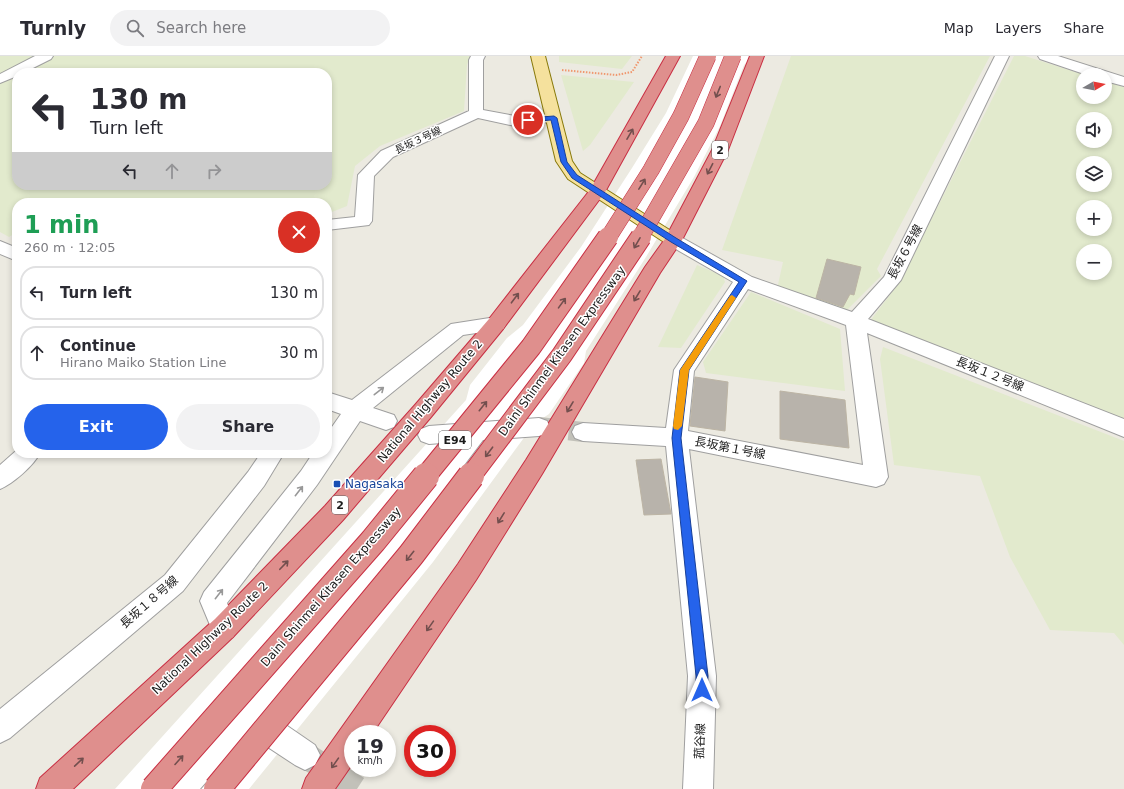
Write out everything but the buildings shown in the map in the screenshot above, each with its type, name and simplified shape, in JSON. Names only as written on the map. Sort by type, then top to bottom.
[{"type":"highway","name":"National Highway Route 2","points":[[51,789],[224,628],[334,513],[423,411],[496,324],[597,192],[674,56]]},
{"type":"highway","name":"Daini Shinmei Kitasen Expressway","points":[[154,789],[374,541],[531,347],[601,249],[650,170],[681,116],[708,56]]},
{"type":"highway","name":"Daini Shinmei Kitasen Expressway","points":[[217,789],[411,555],[562,355],[631,254],[676,176],[706,123],[733,56]]},
{"type":"highway","name":"2","points":[[361,725],[467,572],[534,467],[652,271],[673,240],[720,150],[757,56]]},
{"type":"highway","points":[[317,789],[344,750]]},
{"type":"main road","points":[[539,62],[564,162],[574,176],[673,240]]},
{"type":"street","points":[[22,68],[46,56]]},
{"type":"street","name":"長坂６号線","points":[[855,320],[892,280],[1002,56]]},
{"type":"street","points":[[1045,56],[1080,68]]},
{"type":"street","points":[[473,57],[476,113],[515,121],[554,118]]},
{"type":"street","points":[[0,79],[12,73]]},
{"type":"street","points":[[1112,78],[1124,82]]},
{"type":"street","name":"長坂３号線","points":[[332,224],[363,221],[366,175],[386,154],[476,113]]},
{"type":"street","name":"長坂１２号線","points":[[673,240],[744,281],[855,320],[1124,428]]},
{"type":"street","name":"菰谷線","points":[[698,789],[702,676],[676,438],[684,370],[744,281]]},
{"type":"street","name":"長坂第１号線","points":[[583,432],[676,438],[876,477],[855,320]]},
{"type":"street","points":[[332,443],[356,409],[458,329],[496,324]]},
{"type":"street","points":[[332,402],[386,421]]},
{"type":"street","points":[[429,435],[538,427]]},
{"type":"street","points":[[180,789],[346,601],[476,432]]},
{"type":"street","points":[[0,479],[23,458]]},
{"type":"street","name":"長坂１８号線","points":[[0,728],[174,583],[256,479],[270,458]]},
{"type":"street","points":[[224,628],[213,601],[309,478],[322,458]]},
{"type":"street","points":[[246,715],[305,755]]},
{"type":"path","points":[[539,62],[616,75],[632,72],[642,56]]},
{"type":"green space","points":[[0,56],[470,56],[467,65],[464,111],[380,146],[355,166],[347,206],[332,212],[332,198],[12,198],[12,235],[9,237],[0,232]]},
{"type":"green space","points":[[559,56],[632,56],[622,69],[559,62]]},
{"type":"green space","points":[[791,56],[990,56],[877,269],[881,276],[845,312],[777,289],[783,262],[722,250]]},
{"type":"green space","points":[[1014,56],[1025,56],[1076,72],[1076,104],[1112,104],[1112,83],[1124,87],[1124,419],[870,321],[899,283]]},
{"type":"green space","points":[[561,75],[634,82],[590,145],[583,151]]},
{"type":"green space","points":[[697,265],[723,276],[725,282],[681,348],[658,347]]},
{"type":"green space","points":[[751,292],[840,329],[845,391],[706,373],[703,362]]},
{"type":"green space","points":[[883,347],[1124,441],[1124,645],[1114,633],[1050,630],[1010,557],[980,476],[894,465],[880,359]]},
{"type":"pier","points":[[693,56],[751,56],[744,65],[720,126],[694,177],[646,257],[586,351],[584,363],[549,414],[534,424],[433,562],[249,789],[115,789],[466,400],[470,385],[507,338],[523,325],[581,247],[666,113]]},
{"type":"tunnel","points":[[539,427],[583,432]]},
{"type":"tunnel","points":[[305,755],[357,789]]},
{"type":"slow traffic","points":[[678,426],[684,370],[732,298]]},
{"type":"place","name":"Nagasaka","points":[[337,484]]},
{"type":"route","points":[[528,120],[554,118],[564,162],[574,176],[673,240],[744,281],[684,370],[676,438],[702,676],[702,690]]}]
